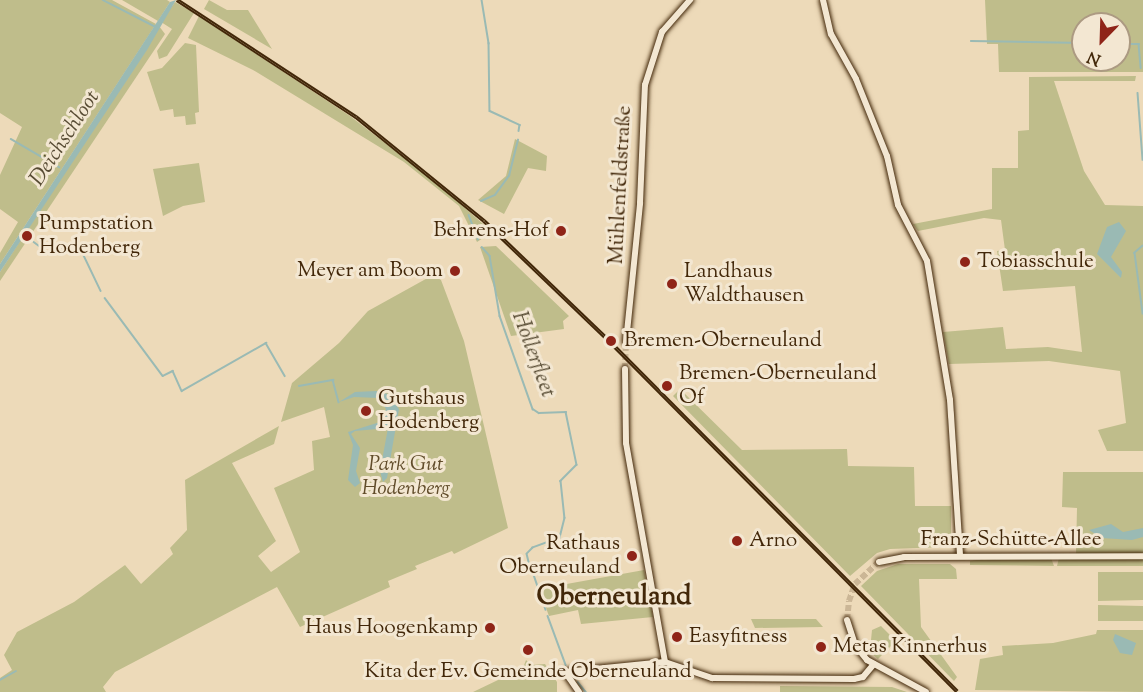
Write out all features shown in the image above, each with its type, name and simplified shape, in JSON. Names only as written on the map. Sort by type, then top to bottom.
[{"type":"street","name":"Mühlenfeldstraße","points":[[626,342],[640,203],[642,103],[662,32],[690,0]]},
{"type":"street","points":[[823,0],[831,34],[856,80],[883,145],[898,205],[927,261],[950,400],[960,556]]},
{"type":"street","points":[[625,369],[626,443],[665,662]]},
{"type":"street","name":"Franz-Schütte-Allee","points":[[879,562],[904,557],[1143,556]]},
{"type":"street","points":[[847,620],[855,645],[874,664],[926,692]]},
{"type":"street","points":[[579,692],[565,672],[665,662],[702,676],[737,680],[854,679],[862,677],[874,664]]},
{"type":"green space","points":[[0,0],[112,0],[156,24],[0,264],[0,253],[18,222],[0,209],[0,175],[22,127],[0,113]]},
{"type":"green space","points":[[122,0],[167,0],[170,2],[158,21]]},
{"type":"green space","points":[[209,0],[227,10],[248,10],[272,49],[204,9]]},
{"type":"green space","points":[[985,0],[1143,0],[1143,72],[1131,72],[1131,12],[1071,12],[1071,72],[999,72],[998,44],[987,44]]},
{"type":"green space","points":[[175,2],[194,13],[167,56],[159,59],[157,51],[172,29],[161,22]]},
{"type":"green space","points":[[199,16],[350,116],[438,184],[492,232],[477,242],[459,206],[404,162],[253,70],[188,38]]},
{"type":"green space","points":[[159,26],[165,34],[0,281],[0,272]]},
{"type":"green space","points":[[185,43],[196,45],[199,112],[195,113],[196,124],[186,125],[185,116],[174,117],[173,109],[160,111],[147,72],[162,68]]},
{"type":"green space","points":[[1136,76],[1135,81],[1054,81],[1084,171],[1105,205],[1143,206],[1143,451],[1107,451],[1098,430],[1126,423],[1120,371],[1049,361],[949,364],[943,332],[1003,327],[1006,349],[1048,347],[1082,352],[1075,286],[1003,291],[997,251],[1005,250],[1001,220],[984,218],[918,231],[913,224],[992,209],[992,168],[1018,168],[1018,131],[1029,130],[1029,77]]},
{"type":"green space","points":[[515,139],[547,156],[546,171],[528,168],[504,214],[478,200],[506,176]]},
{"type":"green space","points":[[199,163],[205,202],[183,206],[163,216],[153,169]]},
{"type":"green space","points":[[496,246],[569,316],[563,321],[564,329],[511,336],[480,247]]},
{"type":"green space","name":"Park Gut Hodenberg","points":[[433,275],[441,280],[464,341],[508,528],[454,554],[452,551],[415,566],[417,569],[388,581],[390,587],[300,627],[277,587],[115,672],[103,687],[106,692],[0,692],[0,678],[12,670],[4,655],[17,632],[74,602],[125,565],[141,584],[173,554],[170,548],[187,530],[185,480],[279,426],[274,444],[232,463],[276,541],[258,556],[271,572],[300,552],[274,488],[314,470],[312,441],[330,437],[324,407],[281,422],[292,383],[339,343],[368,311]]},
{"type":"green space","points":[[680,389],[742,450],[847,449],[848,466],[914,467],[915,506],[951,506],[951,543],[944,547],[890,549],[877,553],[850,576],[673,396]]},
{"type":"green space","points":[[1063,472],[1143,472],[1143,553],[1076,554],[1077,508],[1062,507]]},
{"type":"green space","points":[[1143,557],[1143,566],[1057,566],[1059,558]]},
{"type":"green space","points":[[990,558],[1051,558],[1054,566],[970,565],[970,561]]},
{"type":"green space","points":[[898,564],[950,564],[956,569],[957,579],[919,579],[921,627],[957,677],[954,681],[861,586],[877,571]]},
{"type":"green space","points":[[644,570],[653,617],[581,624],[578,610],[549,616],[539,589]]},
{"type":"green space","points":[[1098,572],[1143,572],[1143,600],[1098,601]]},
{"type":"green space","points":[[1098,605],[1143,606],[1143,621],[1098,621]]},
{"type":"green space","points":[[751,619],[816,619],[823,627],[755,628]]},
{"type":"green space","points":[[881,626],[896,641],[878,659],[864,647],[871,640],[872,630]]},
{"type":"green space","points":[[1097,630],[1143,630],[1143,692],[975,690],[980,659],[1003,655],[1002,646],[1053,643],[1096,634]]},
{"type":"green space","points":[[526,660],[531,665],[545,664],[557,682],[557,692],[473,692],[523,668]]},
{"type":"green space","points":[[780,686],[892,687],[907,692],[780,692]]},
{"type":"water","points":[[176,0],[147,50],[0,272],[0,264],[170,2]]},
{"type":"water","points":[[1119,222],[1126,231],[1111,257],[1122,272],[1121,278],[1097,254],[1107,227]]},
{"type":"water","points":[[376,391],[388,394],[399,409],[387,478],[383,482],[380,471],[388,428],[355,431],[351,434],[360,448],[356,471],[360,483],[355,487],[348,480],[353,445],[348,432],[380,422],[386,409],[379,398],[354,397],[339,402],[355,392]]},
{"type":"water","points":[[1111,524],[1123,532],[1143,528],[1143,537],[1132,540],[1102,538],[1089,530]]},
{"type":"water","points":[[1115,634],[1136,643],[1132,655],[1120,653],[1113,640]]},
{"type":"waterway","points":[[103,0],[156,27]]},
{"type":"waterway","name":"Hollerfleet","points":[[482,0],[489,43],[490,111],[520,125],[519,131]]},
{"type":"waterway","points":[[971,41],[1071,43]]},
{"type":"waterway","points":[[1131,44],[1139,44],[1141,68]]},
{"type":"waterway","points":[[1138,93],[1143,160]]},
{"type":"waterway","name":"Deichschloot","points":[[11,139],[59,167]]},
{"type":"waterway","name":"Hollerfleet","points":[[481,201],[495,195],[509,176],[518,140]]},
{"type":"waterway","name":"Hollerfleet","points":[[469,215],[478,239]]},
{"type":"waterway","points":[[34,242],[50,254],[78,243],[101,291]]},
{"type":"waterway","points":[[1143,246],[1135,253],[1143,313]]},
{"type":"waterway","name":"Hollerfleet","points":[[482,247],[490,256],[500,316],[533,409],[539,413],[566,412],[577,465],[561,481],[565,518],[560,538],[533,548],[527,554],[529,562]]},
{"type":"waterway","points":[[105,298],[163,376],[173,371],[182,391],[266,343],[285,376]]},
{"type":"waterway","points":[[299,386],[333,380],[339,402]]},
{"type":"waterway","name":"Hollerfleet","points":[[532,569],[546,610]]},
{"type":"waterway","name":"Hollerfleet","points":[[548,616],[566,665]]},
{"type":"waterway","points":[[0,680],[16,671]]},
{"type":"waterway","name":"Hollerfleet","points":[[578,682],[586,692]]},
{"type":"tunnel","points":[[625,369],[626,342]]},
{"type":"tunnel","points":[[847,620],[849,601],[855,584],[879,562]]},
{"type":"railway","points":[[177,0],[356,117],[484,221],[609,341],[957,692]]},
{"type":"place","name":"Behrens-Hof","points":[[561,231]]},
{"type":"place","name":"Pumpstation Hodenberg","points":[[27,236]]},
{"type":"place","name":"Tobiasschule","points":[[965,262]]},
{"type":"place","name":"Meyer am Boom","points":[[455,271]]},
{"type":"place","name":"Landhaus Waldthausen","points":[[672,284]]},
{"type":"place","name":"Bremen-Oberneuland","points":[[611,341]]},
{"type":"place","name":"Bremen-Oberneuland Of","points":[[667,386]]},
{"type":"place","name":"Gutshaus Hodenberg","points":[[366,411]]},
{"type":"place","name":"Arno","points":[[737,541]]},
{"type":"place","name":"Rathaus Oberneuland","points":[[632,556]]},
{"type":"place","name":"Haus Hoogenkamp","points":[[490,628]]},
{"type":"place","name":"Easyfitness","points":[[677,637]]},
{"type":"place","name":"Metas Kinnerhus","points":[[821,647]]},
{"type":"place","name":"Kita der Ev. Gemeinde Oberneuland","points":[[528,650]]},
{"type":"district","name":"Oberneuland","points":[[614,598]]}]
